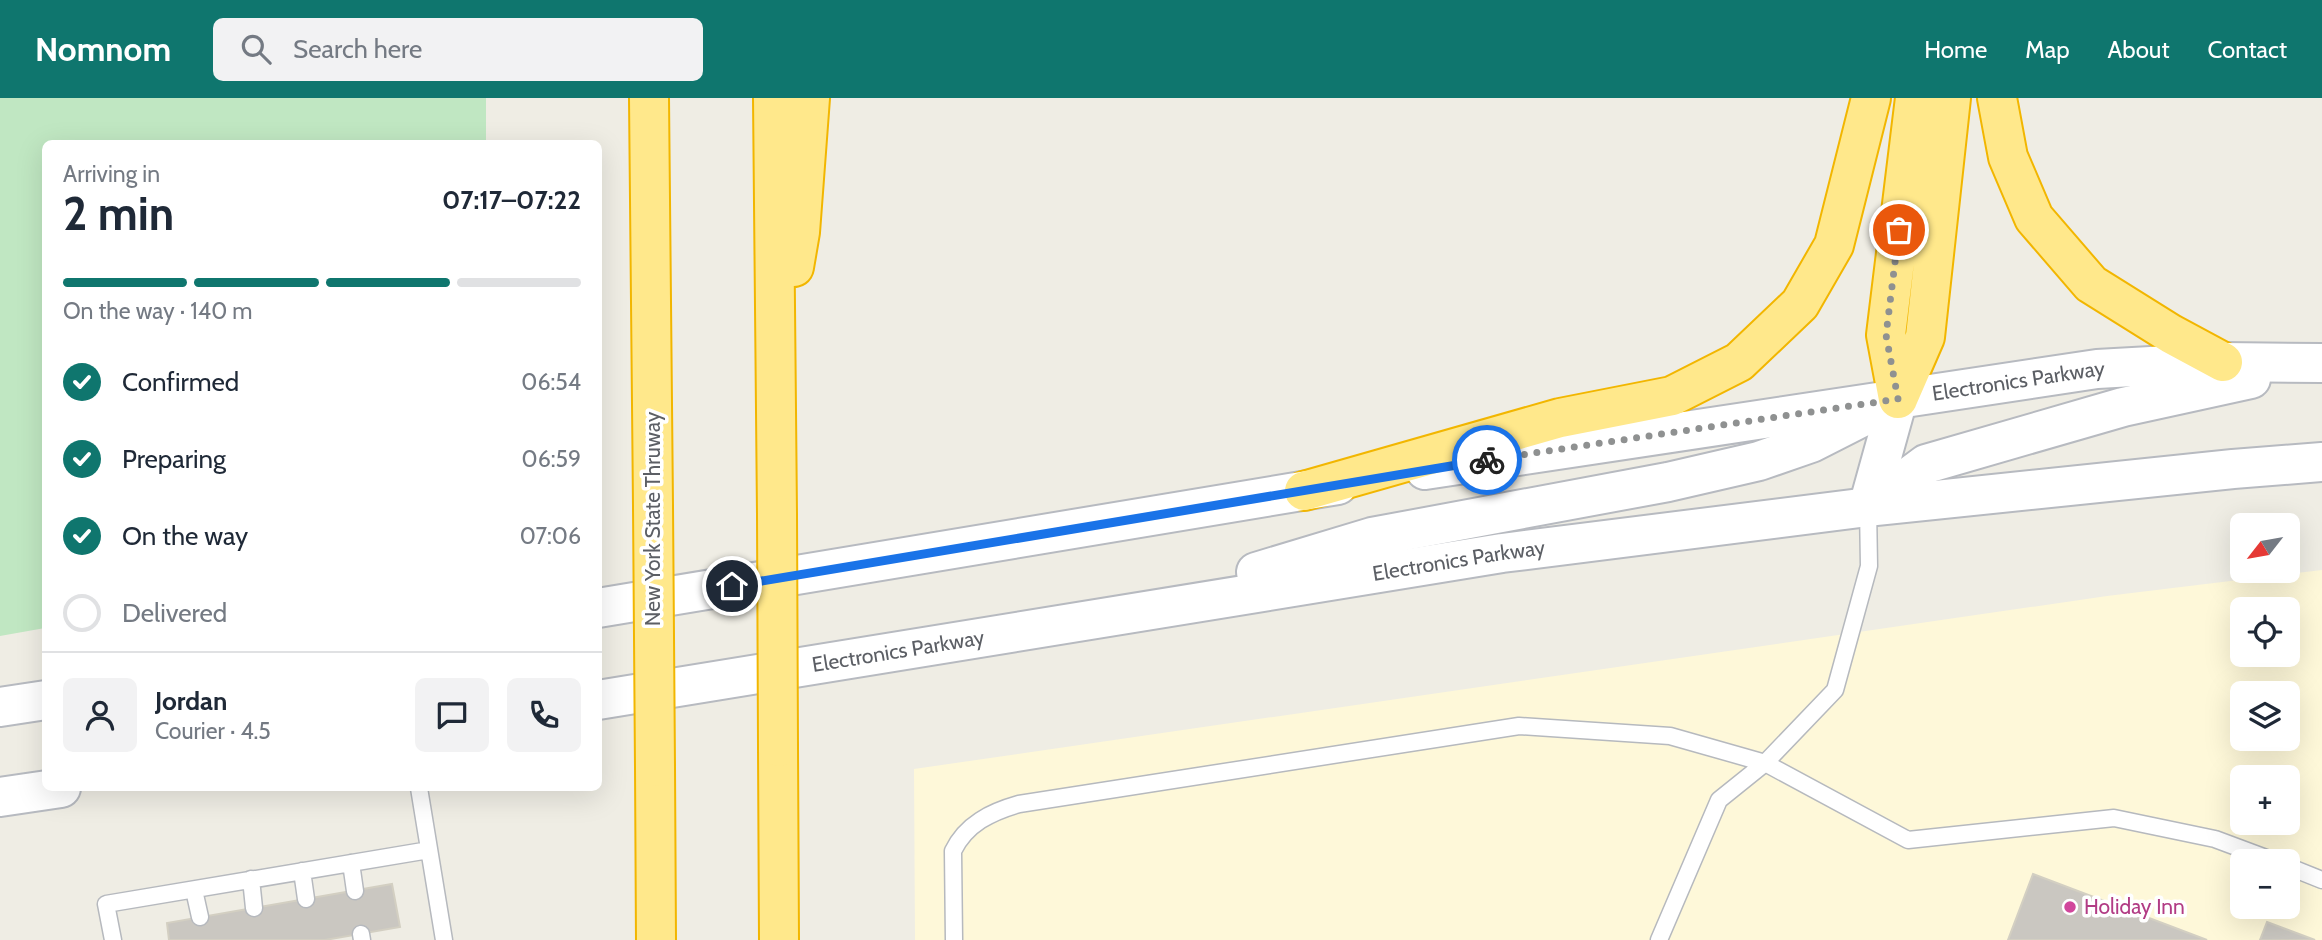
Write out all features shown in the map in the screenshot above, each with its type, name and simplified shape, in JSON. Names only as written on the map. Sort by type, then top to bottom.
[{"type":"highway","name":"New York State Thruway","points":[[649,98],[656,940]]},
{"type":"highway","points":[[773,98],[779,940]]},
{"type":"highway","points":[[776,359],[800,232],[810,98]]},
{"type":"highway","points":[[1304,491],[1560,418],[1672,396],[1739,362],[1800,304],[1834,244],[1871,98]]},
{"type":"highway","points":[[1898,399],[1886,335],[1915,98]]},
{"type":"highway","points":[[1898,399],[1925,337],[1951,98]]},
{"type":"highway","points":[[1997,98],[2008,157],[2034,218],[2091,284],[2171,334],[2223,362]]},
{"type":"main road","name":"Electronics Parkway","points":[[602,607],[1522,454],[2098,369],[2223,362],[2321,363]]},
{"type":"main road","points":[[1868,507],[1926,464],[2123,407],[2321,363]]},
{"type":"main road","points":[[1868,507],[1898,399]]},
{"type":"main road","points":[[1103,617],[1373,537],[1668,482],[1759,461],[1811,443],[1898,399]]},
{"type":"main road","name":"Electronics Parkway","points":[[602,699],[1502,553],[1868,507],[2322,462]]},
{"type":"main road","points":[[0,707],[42,701]]},
{"type":"main road","points":[[0,797],[42,791]]},
{"type":"lane","points":[[1659,940],[1719,800],[1765,763],[1835,690],[1869,566],[1868,507]]},
{"type":"lane","points":[[954,940],[953,851],[958,839],[975,823],[993,812],[1019,804],[1519,726],[1670,736],[1765,763],[1908,840],[2114,818],[2215,839],[2242,849]]},
{"type":"lane","points":[[419,791],[444,940]]},
{"type":"lane","points":[[113,940],[106,904],[429,849]]},
{"type":"lane","points":[[351,863],[355,891]]},
{"type":"lane","points":[[302,871],[306,899]]},
{"type":"lane","points":[[2300,871],[2322,880]]},
{"type":"lane","points":[[251,879],[254,908]]},
{"type":"lane","points":[[194,890],[200,917]]},
{"type":"shaded area","points":[[2322,570],[2322,940],[915,940],[914,769],[2107,596],[2230,581],[2300,583],[2300,573]]},
{"type":"green space","points":[[0,98],[486,98],[486,140],[42,140],[42,629],[0,636]]},
{"type":"building","name":"Holiday Inn","points":[[2033,874],[2207,940],[2008,940]]},
{"type":"building","points":[[392,884],[400,927],[325,940],[169,940],[167,923]]},
{"type":"building","points":[[2267,922],[2315,940],[2260,940]]},
{"type":"way so far","points":[[1487,460],[1898,399],[1886,335],[1899,230]]},
{"type":"place","name":"Holiday Inn","points":[[2070,907]]},
{"type":"route","points":[[732,586],[1487,460]]}]
